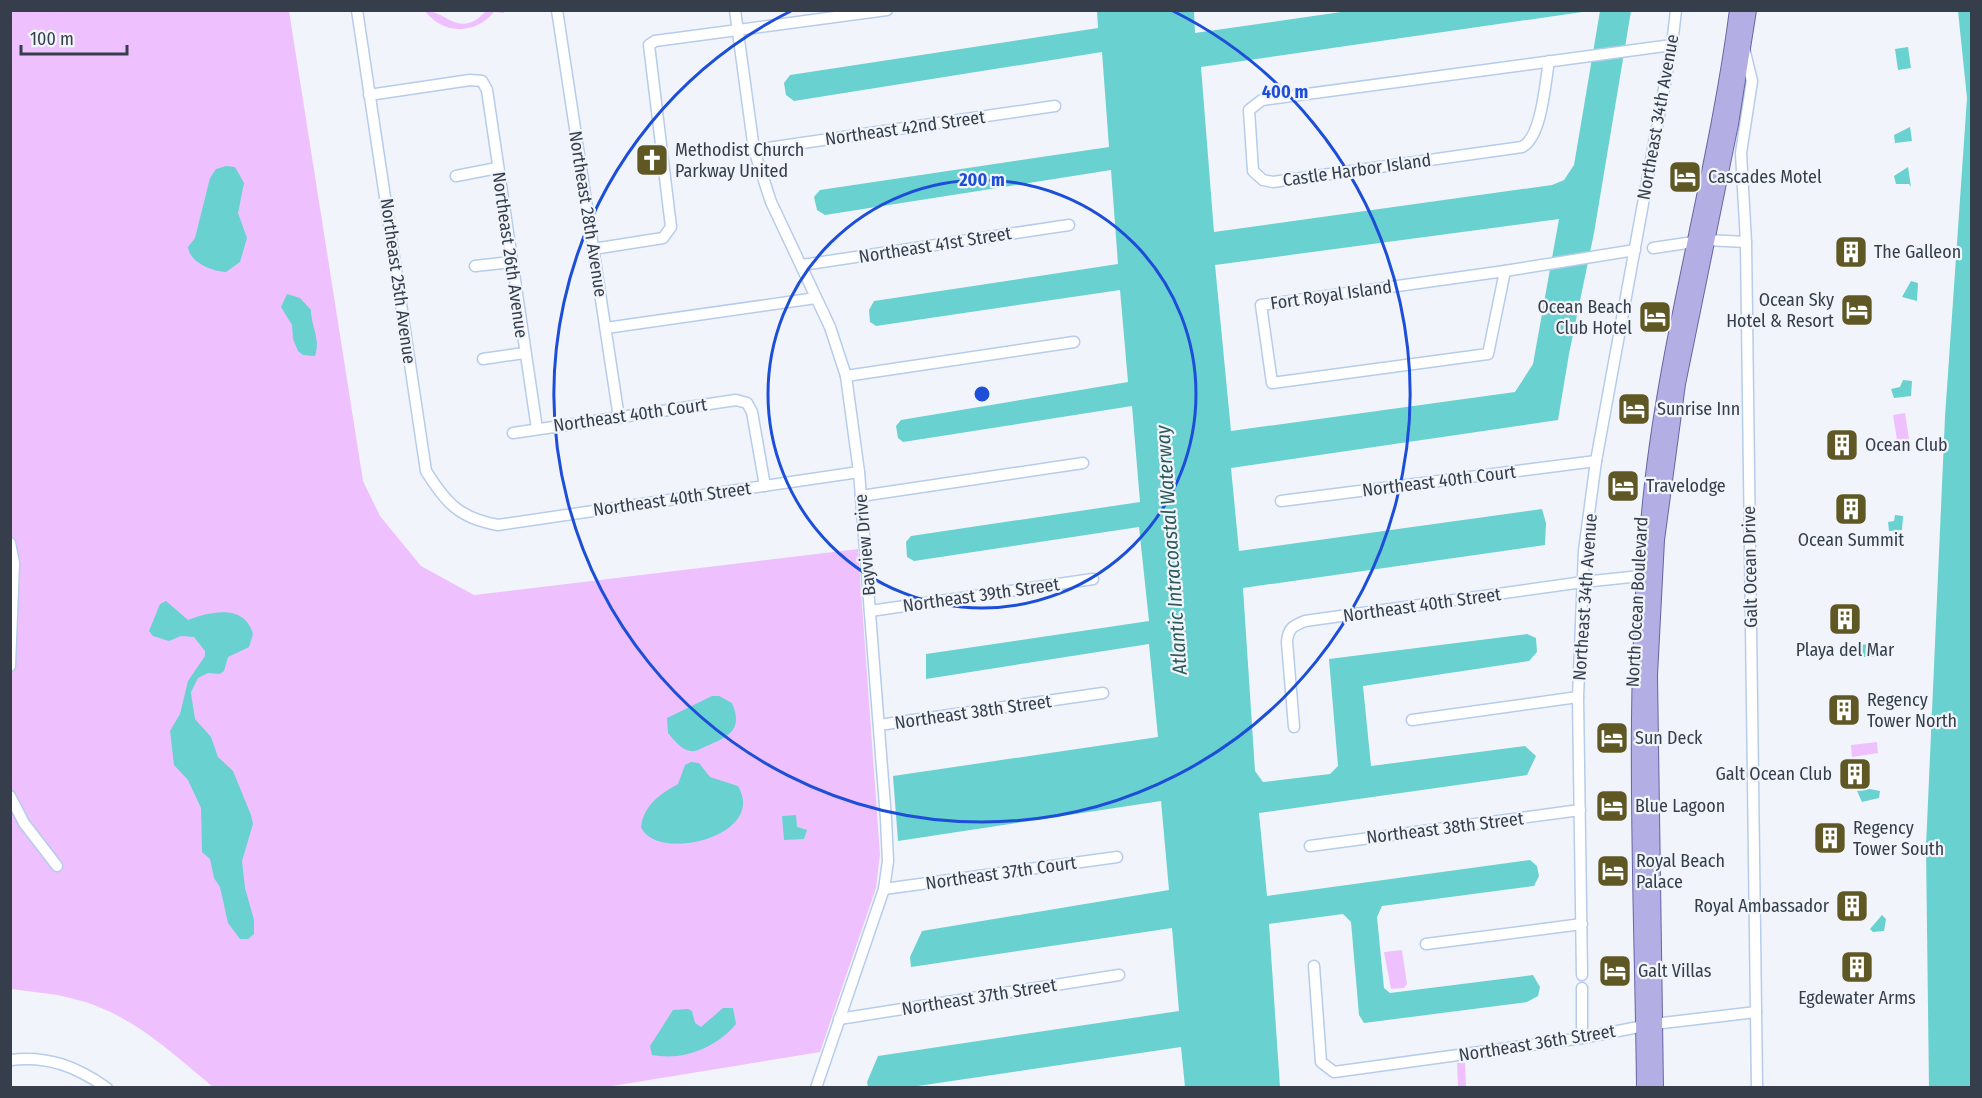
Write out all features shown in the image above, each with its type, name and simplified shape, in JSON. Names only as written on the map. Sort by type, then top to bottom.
[{"type":"main road","points":[[1725,127],[1737,10]]},
{"type":"main road","points":[[1725,127],[1744,48],[1749,10]]},
{"type":"main road","name":"North Ocean Boulevard","points":[[1656,1088],[1649,1024],[1639,714],[1665,392],[1701,242],[1725,127]]},
{"type":"main road","name":"North Ocean Boulevard","points":[[1644,1088],[1649,1024]]},
{"type":"street","name":"Northeast 25th Avenue","points":[[357,10],[388,203],[426,471],[446,502],[486,522]]},
{"type":"street","name":"Northeast 28th Avenue","points":[[557,10],[619,418]]},
{"type":"street","name":"Bayview Drive","points":[[735,10],[754,150],[771,202],[830,327],[846,376],[859,472],[879,725],[888,861],[884,889],[816,1088]]},
{"type":"street","points":[[593,249],[663,238],[669,232],[671,222],[648,51],[649,45],[655,40],[887,10]]},
{"type":"street","name":"Northeast 34th Avenue","points":[[1582,975],[1578,697],[1584,551],[1596,460],[1672,45],[1676,10]]},
{"type":"street","name":"Castle Harbor Island","points":[[1549,61],[1536,129],[1529,143],[1522,147],[1273,182],[1263,180],[1252,171],[1249,110],[1262,100],[1549,61],[1672,45]]},
{"type":"street","name":"Galt Ocean Drive","points":[[1744,48],[1752,81],[1742,153],[1746,242],[1756,1088]]},
{"type":"street","name":"Northeast 26th Avenue","points":[[369,95],[470,80],[482,81],[487,90],[537,429]]},
{"type":"street","name":"Northeast 42nd Street","points":[[754,150],[1055,106]]},
{"type":"street","points":[[456,176],[497,168]]},
{"type":"street","name":"Northeast 41st Street","points":[[802,265],[1069,225]]},
{"type":"street","points":[[1725,241],[1746,261]]},
{"type":"street","points":[[1653,248],[1701,242],[1746,242]]},
{"type":"street","points":[[1505,271],[1635,250]]},
{"type":"street","points":[[475,266],[511,262]]},
{"type":"street","name":"Fort Royal Island","points":[[1505,271],[1488,354],[1272,383],[1261,305],[1505,271]]},
{"type":"street","points":[[606,328],[816,298]]},
{"type":"street","points":[[846,376],[1074,342]]},
{"type":"street","points":[[483,359],[524,353]]},
{"type":"street","name":"Northeast 40th Court","points":[[513,433],[736,400],[747,403],[753,412],[765,486]]},
{"type":"street","name":"Northeast 40th Court","points":[[1281,501],[1596,460]]},
{"type":"street","points":[[861,496],[1083,463]]},
{"type":"street","name":"Northeast 40th Street","points":[[486,522],[498,525],[859,472]]},
{"type":"street","points":[[10,543],[14,563],[10,666]]},
{"type":"street","name":"Northeast 40th Street","points":[[1294,727],[1287,642],[1287,633],[1292,626],[1305,621],[1583,582],[1649,575]]},
{"type":"street","name":"Northeast 39th Street","points":[[870,611],[1093,579]]},
{"type":"street","name":"Northeast 38th Street","points":[[879,725],[1103,693]]},
{"type":"street","points":[[1412,720],[1578,697]]},
{"type":"street","points":[[10,796],[13,811],[57,866]]},
{"type":"street","name":"Northeast 38th Street","points":[[1310,846],[1580,810]]},
{"type":"street","name":"Northeast 37th Court","points":[[884,889],[1117,857]]},
{"type":"street","points":[[1426,944],[1582,924]]},
{"type":"street","name":"Northeast 36th Street","points":[[1314,966],[1321,1062],[1334,1072],[1582,1038],[1649,1024],[1756,1012]]},
{"type":"street","name":"Northeast 37th Street","points":[[840,1019],[1119,975]]},
{"type":"street","points":[[1582,988],[1582,1038]]},
{"type":"street","points":[[10,1060],[46,1059],[82,1070],[106,1088]]},
{"type":"shaded area","points":[[11,11],[289,11],[363,481],[380,516],[421,566],[474,595],[858,549],[880,854],[876,888],[820,1052],[606,1087],[213,1087],[148,1035],[113,1013],[66,997],[11,989]]},
{"type":"shaded area","points":[[425,11],[460,23],[468,23],[486,11],[504,11],[504,13],[494,12],[478,25],[459,29],[441,25]]},
{"type":"shaded area","points":[[1905,413],[1909,439],[1897,440],[1893,415]]},
{"type":"shaded area","points":[[1877,742],[1878,753],[1852,757],[1851,745]]},
{"type":"shaded area","points":[[1402,950],[1407,984],[1404,988],[1391,989],[1384,952]]},
{"type":"shaded area","points":[[1457,1063],[1465,1063],[1466,1087],[1458,1087]]},
{"type":"water","name":"Atlantic Intracoastal Waterway","points":[[1355,10],[1589,11],[1201,67],[1214,232],[1552,185],[1564,180],[1574,165],[1600,11],[1631,11],[1594,233],[1558,420],[1231,468],[1239,551],[1542,509],[1546,523],[1545,545],[1243,588],[1255,771],[1263,782],[1330,774],[1338,766],[1329,659],[1527,634],[1536,638],[1537,652],[1529,661],[1363,686],[1371,766],[1525,746],[1536,756],[1527,775],[1259,813],[1267,896],[1530,860],[1537,866],[1539,876],[1534,886],[1382,906],[1377,917],[1384,988],[1390,993],[1533,975],[1540,987],[1538,996],[1527,1002],[1364,1023],[1359,1015],[1351,922],[1343,914],[1269,924],[1280,1087],[1185,1087],[1181,1047],[911,1087],[868,1087],[867,1082],[878,1056],[1179,1011],[1172,928],[911,967],[910,957],[922,931],[1169,890],[1161,801],[898,841],[893,776],[1158,737],[1149,644],[926,679],[926,654],[1149,621],[1139,527],[914,561],[907,557],[906,542],[911,536],[1140,502],[1132,406],[903,442],[898,438],[896,426],[901,420],[1128,382],[1120,290],[876,326],[870,322],[869,310],[874,301],[1118,264],[1111,170],[825,215],[817,210],[814,197],[820,190],[1109,147],[1102,52],[794,101],[786,95],[784,83],[790,75],[1098,28],[1097,11],[1194,11],[1195,33]],"holes":[[[1559,219],[1533,364],[1515,392],[1231,431],[1215,265]]]},
{"type":"water","points":[[1971,10],[1972,1087],[1929,1088],[1926,847],[1945,417],[1967,98],[1958,11]]},
{"type":"water","points":[[1908,47],[1911,68],[1898,70],[1895,49]]},
{"type":"water","points":[[1910,127],[1912,141],[1895,143],[1894,135]]},
{"type":"water","points":[[226,166],[235,167],[244,183],[238,213],[247,238],[240,262],[226,272],[208,268],[197,262],[188,247],[195,238],[210,178],[216,169]]},
{"type":"water","points":[[1908,167],[1911,187],[1909,184],[1896,184],[1894,176]]},
{"type":"water","points":[[1911,281],[1918,283],[1917,301],[1902,297]]},
{"type":"water","points":[[287,294],[300,298],[311,310],[317,344],[315,356],[303,355],[298,351],[293,339],[292,325],[281,307]]},
{"type":"water","points":[[1903,380],[1912,381],[1911,396],[1894,398],[1891,389],[1900,387]]},
{"type":"water","points":[[1895,515],[1903,516],[1902,530],[1889,531],[1888,522],[1894,521]]},
{"type":"water","points":[[166,601],[188,620],[207,614],[226,612],[235,614],[249,624],[253,634],[249,647],[228,657],[224,671],[220,674],[208,673],[198,678],[191,692],[195,719],[211,737],[218,757],[233,771],[251,815],[253,824],[242,861],[245,888],[254,920],[254,934],[248,939],[240,939],[228,923],[220,887],[214,878],[210,859],[202,852],[201,808],[188,780],[174,765],[170,731],[180,714],[188,681],[205,656],[205,651],[194,637],[181,636],[169,641],[153,636],[149,631],[160,604]]},
{"type":"water","points":[[1874,644],[1874,657],[1855,657],[1855,645]]},
{"type":"water","points":[[712,696],[719,696],[732,703],[736,719],[735,725],[728,735],[698,750],[684,749],[668,733],[667,718]]},
{"type":"water","points":[[691,762],[699,763],[710,777],[738,786],[743,804],[738,819],[724,831],[706,839],[686,843],[667,843],[651,838],[641,827],[649,806],[659,796],[678,784],[685,765]]},
{"type":"water","points":[[1870,789],[1880,791],[1879,798],[1862,802],[1857,791]]},
{"type":"water","points":[[796,815],[797,827],[807,830],[804,839],[784,840],[782,816]]},
{"type":"water","points":[[1882,915],[1886,919],[1884,931],[1873,932],[1870,929]]},
{"type":"water","points":[[723,1008],[733,1008],[736,1024],[719,1040],[687,1054],[652,1055],[650,1046],[673,1010],[692,1011],[695,1023],[701,1027]]},
{"type":"place","name":"Methodist Church Parkway United","points":[[652,160]]},
{"type":"place","name":"Cascades Motel","points":[[1685,177]]},
{"type":"place","name":"The Galleon","points":[[1851,252]]},
{"type":"place","name":"Ocean Sky Hotel & Resort","points":[[1857,310]]},
{"type":"place","name":"Ocean Beach Club Hotel","points":[[1655,317]]},
{"type":"place","name":"Sunrise Inn","points":[[1634,409]]},
{"type":"place","name":"Ocean Club","points":[[1842,445]]},
{"type":"place","name":"Travelodge","points":[[1623,486]]},
{"type":"place","name":"Ocean Summit","points":[[1851,509]]},
{"type":"place","name":"Playa del Mar","points":[[1845,619]]},
{"type":"place","name":"Regency Tower North","points":[[1844,710]]},
{"type":"place","name":"Sun Deck","points":[[1612,738]]},
{"type":"place","name":"Galt Ocean Club","points":[[1855,774]]},
{"type":"place","name":"Blue Lagoon","points":[[1612,806]]},
{"type":"place","name":"Regency Tower South","points":[[1830,838]]},
{"type":"place","name":"Royal Beach Palace","points":[[1613,871]]},
{"type":"place","name":"Royal Ambassador","points":[[1852,906]]},
{"type":"place","name":"Egdewater Arms","points":[[1857,967]]},
{"type":"place","name":"Galt Villas","points":[[1615,971]]}]
